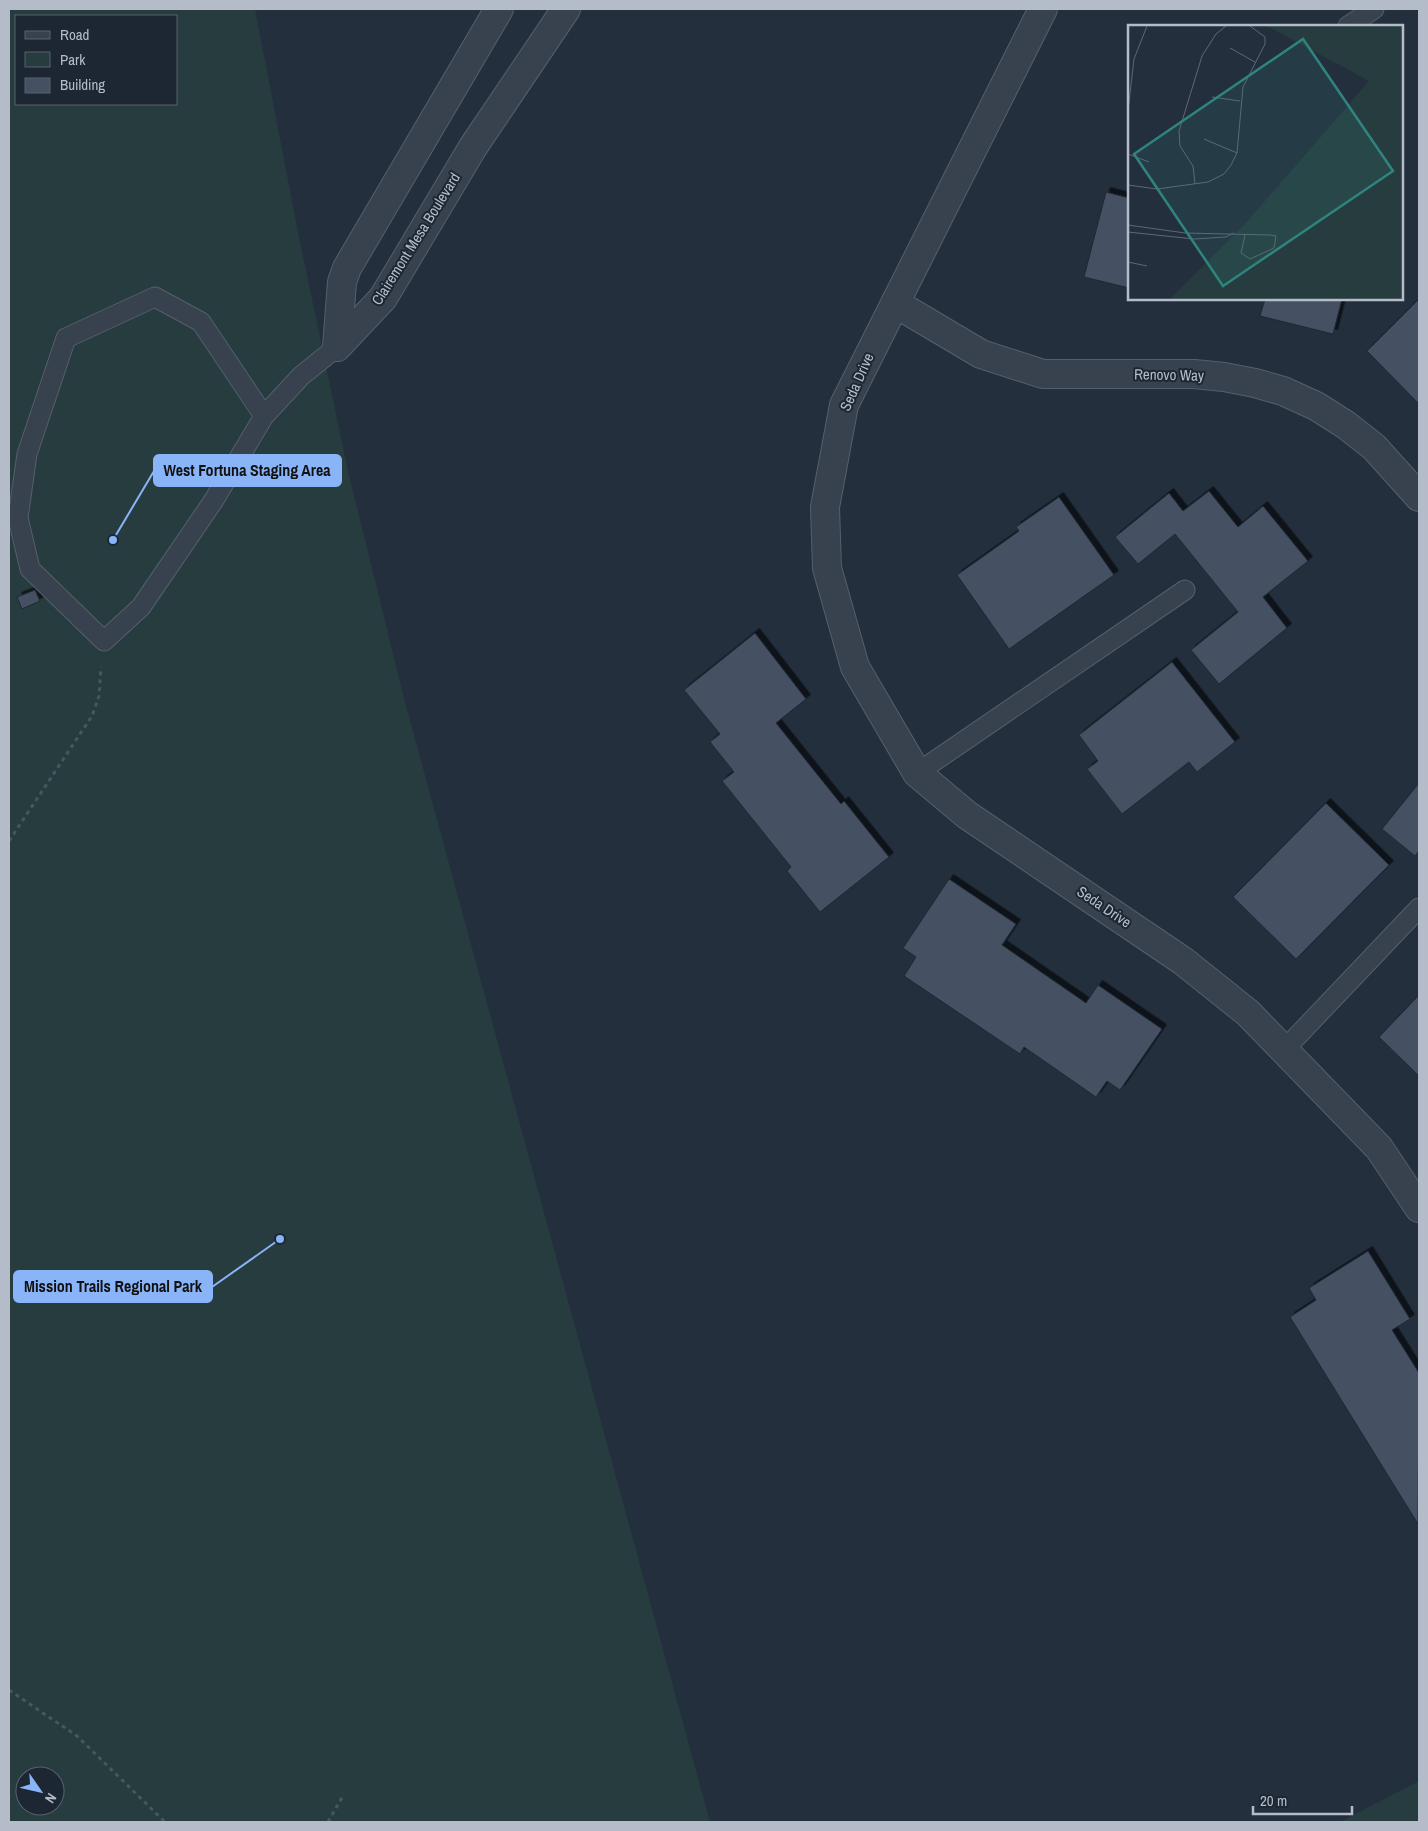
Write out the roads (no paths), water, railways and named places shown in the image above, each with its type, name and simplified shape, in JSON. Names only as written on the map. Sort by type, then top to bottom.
[{"type":"street","points":[[337,347],[342,282],[347,268],[499,9]]},
{"type":"street","name":"Clairemont Mesa Boulevard","points":[[337,347],[383,298],[473,147],[566,9]]},
{"type":"street","name":"Seda Drive","points":[[1043,9],[844,405],[825,507],[827,568],[855,668],[917,773],[967,815],[1183,961],[1248,1013],[1379,1148],[1419,1208]]},
{"type":"street","name":"Renovo Way","points":[[895,303],[982,354],[1043,374],[1194,374],[1247,381],[1283,392],[1316,406],[1346,425],[1374,447],[1419,497]]},
{"type":"lane","points":[[1350,25],[1374,9]]},
{"type":"lane","points":[[264,416],[202,322],[155,297],[66,338],[26,454],[18,518],[30,569],[104,641],[141,607],[214,500],[264,416],[301,376],[337,347]]},
{"type":"lane","points":[[917,773],[1185,590]]},
{"type":"lane","points":[[1284,1050],[1419,908]]},
{"type":"place","name":"West Fortuna Staging Area","points":[[113,540]]},
{"type":"place","name":"Mission Trails Regional Park","points":[[280,1239]]}]
